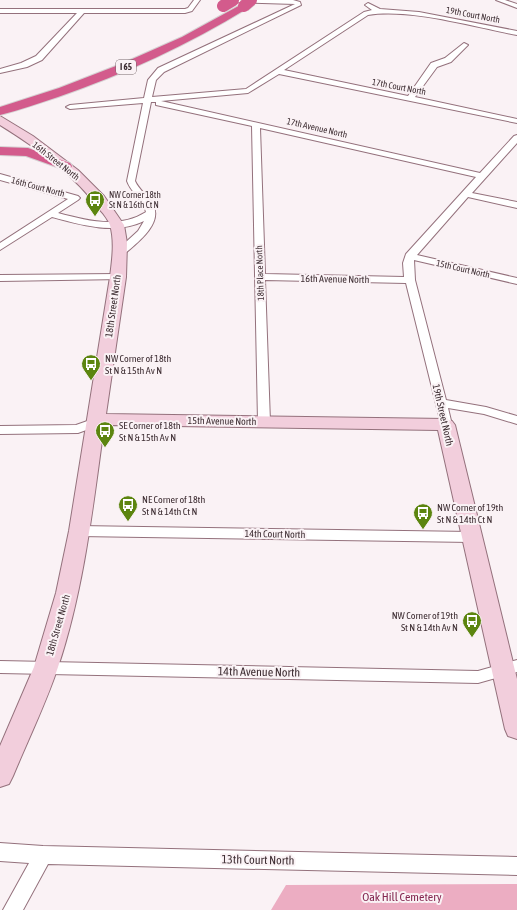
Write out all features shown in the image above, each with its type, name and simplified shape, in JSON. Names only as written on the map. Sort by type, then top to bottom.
[{"type":"highway","name":"I 65","points":[[0,103],[133,54],[189,27],[235,2]]},
{"type":"highway","name":"I 65","points":[[0,111],[70,89],[154,55],[190,37],[235,2]]},
{"type":"highway","points":[[0,150],[30,140]]},
{"type":"highway","points":[[0,150],[28,152],[65,166]]},
{"type":"street","points":[[0,11],[175,11],[190,10],[197,0]]},
{"type":"street","points":[[498,0],[517,6]]},
{"type":"street","points":[[119,253],[138,238],[150,220],[149,207],[133,190],[130,181],[152,80],[161,70],[298,6],[298,3],[289,1],[235,2]]},
{"type":"street","points":[[368,5],[379,11]]},
{"type":"street","points":[[2,70],[24,65],[39,58],[82,11]]},
{"type":"street","points":[[70,107],[248,91],[366,13],[379,11]]},
{"type":"street","name":"19th Court North","points":[[379,11],[419,14],[517,33]]},
{"type":"street","points":[[410,99],[434,65],[448,60],[464,45]]},
{"type":"street","name":"17th Court North","points":[[277,71],[517,121]]},
{"type":"street","name":"17th Avenue North","points":[[148,100],[482,176]]},
{"type":"street","name":"16th Street North","points":[[0,120],[65,166],[104,204],[117,225],[119,253]]},
{"type":"street","name":"18th Place North","points":[[256,125],[264,422]]},
{"type":"street","points":[[410,256],[482,176],[515,143]]},
{"type":"street","name":"16th Court North","points":[[0,177],[75,198],[51,214]]},
{"type":"street","points":[[466,194],[517,205]]},
{"type":"street","points":[[0,247],[51,214],[81,223],[117,225],[130,224],[142,220],[150,213]]},
{"type":"street","name":"18th Street North","points":[[0,776],[46,667],[67,593],[79,531],[96,422],[118,277],[119,253]]},
{"type":"street","name":"19th Street North","points":[[410,256],[408,263],[410,280],[441,403],[471,537],[510,668],[517,729]]},
{"type":"street","name":"15th Court North","points":[[410,256],[517,281]]},
{"type":"street","points":[[0,278],[118,277]]},
{"type":"street","name":"16th Avenue North","points":[[260,277],[410,280]]},
{"type":"street","points":[[441,403],[486,411],[517,420]]},
{"type":"street","name":"15th Avenue North","points":[[0,430],[78,429],[109,419],[446,425]]},
{"type":"street","name":"14th Court North","points":[[79,531],[471,537]]},
{"type":"street","name":"14th Avenue North","points":[[0,667],[478,677],[510,668]]},
{"type":"street","name":"13th Court North","points":[[0,852],[42,855],[517,866]]},
{"type":"street","points":[[13,910],[42,855]]},
{"type":"green space","name":"Oak Hill Cemetery","points":[[517,884],[517,910],[271,910],[286,885]]},
{"type":"place","name":"NW Corner 18th St N & 16th Ct N","points":[[95,217]]},
{"type":"place","name":"NW Corner of 18th St N & 15th Av N","points":[[91,381]]},
{"type":"place","name":"SE Corner of 18th St N & 15th Av N","points":[[105,448]]},
{"type":"place","name":"NE Corner of 18th St N & 14th Ct N","points":[[128,522]]},
{"type":"place","name":"NW Corner of 19th St N & 14th Ct N","points":[[423,530]]},
{"type":"place","name":"NW Corner of 19th St N & 14th Av N","points":[[472,638]]}]
